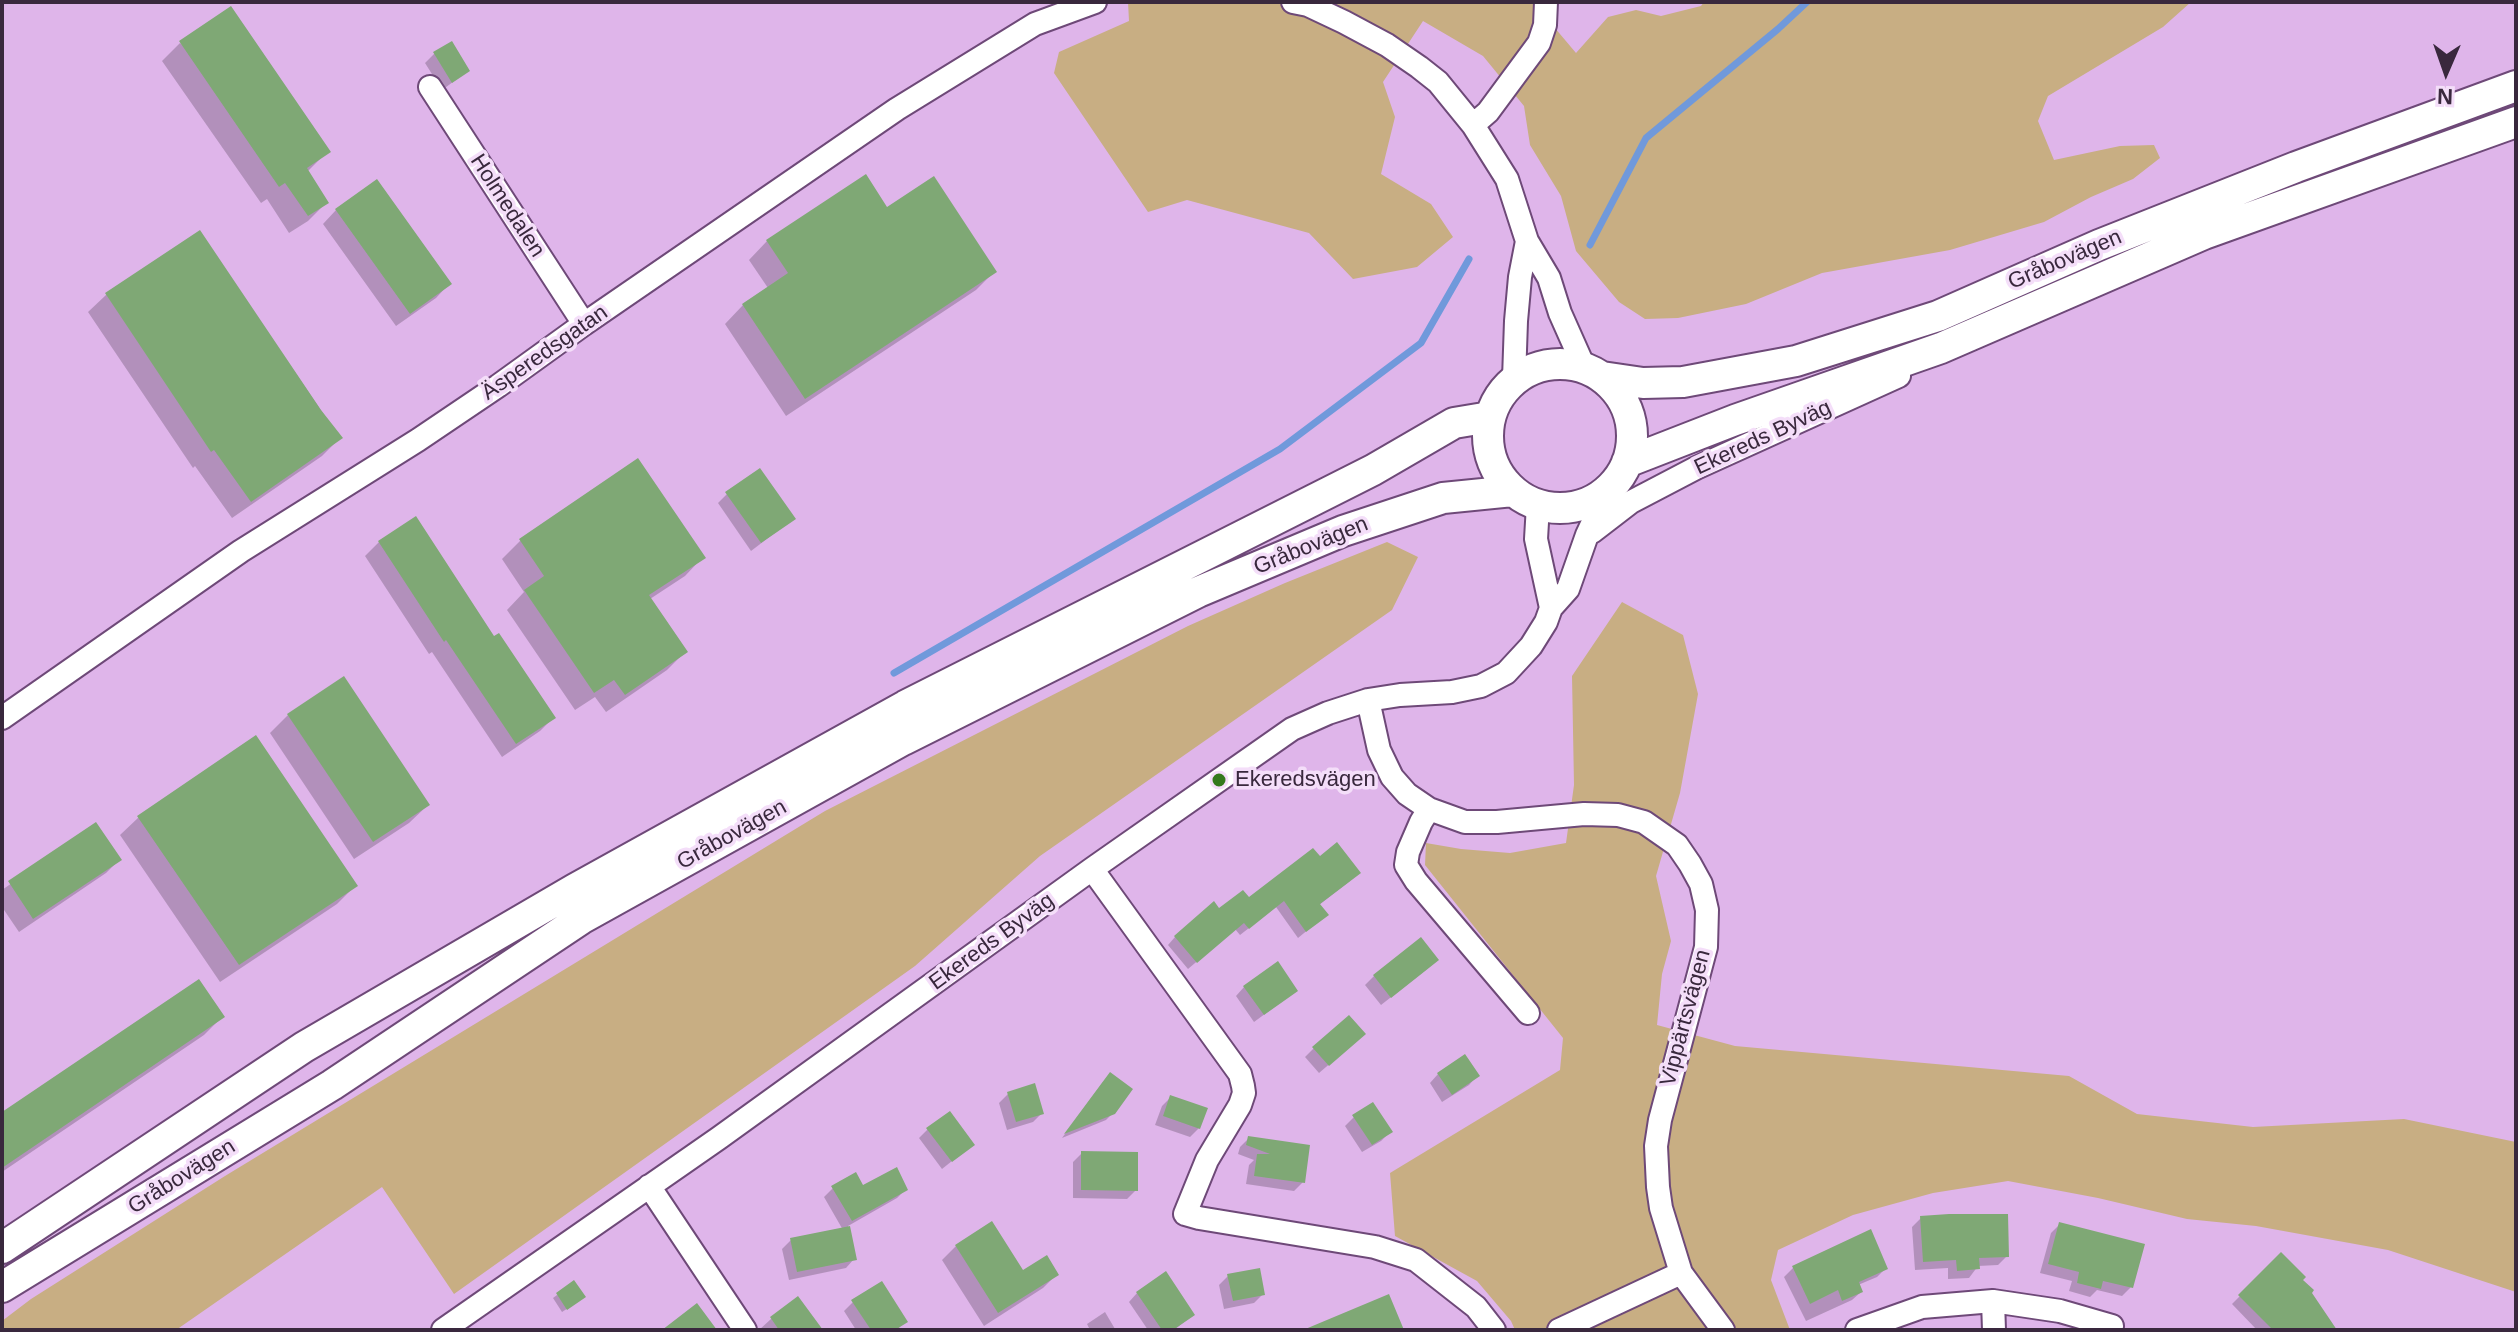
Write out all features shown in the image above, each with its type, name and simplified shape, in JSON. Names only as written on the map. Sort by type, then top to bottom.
[{"type":"main road","name":"Gråbovägen","points":[[1593,372],[1643,383],[1683,382],[1796,361],[1938,316],[2099,245],[2296,167],[2516,86]]},
{"type":"main road","name":"Gråbovägen","points":[[1627,462],[1735,420],[1941,348],[2204,234],[2516,122]]},
{"type":"main road","points":[[1547,364],[1566,364],[1593,372],[1614,388],[1629,416],[1632,431],[1627,462],[1608,490],[1575,506],[1550,507],[1526,498],[1496,470],[1491,457],[1488,444],[1490,417],[1499,396],[1514,379],[1547,364]]},
{"type":"main road","name":"Gråbovägen","points":[[2,1248],[304,1047],[575,889],[905,706],[1373,470],[1454,423],[1490,417]]},
{"type":"main road","name":"Gråbovägen","points":[[2,1287],[332,1085],[581,919],[903,740],[1198,592],[1343,531],[1443,498],[1526,498]]},
{"type":"street","name":"Äsperedsgatan","points":[[2,718],[241,551],[426,435],[937,84],[1035,24],[1095,2]]},
{"type":"street","points":[[1293,2],[1308,5],[1387,45],[1438,82],[1473,125],[1507,179],[1527,241],[1549,278],[1560,313],[1593,372]]},
{"type":"street","points":[[1473,125],[1488,112],[1539,43],[1545,25],[1546,2]]},
{"type":"street","name":"Holmedalen","points":[[430,87],[584,324]]},
{"type":"street","points":[[1514,379],[1520,277],[1527,241]]},
{"type":"street","name":"Ekereds Byväg","points":[[1587,535],[1631,502],[1696,468],[1899,376],[1941,348]]},
{"type":"street","name":"Ekereds Byväg","points":[[450,1328],[1292,729],[1368,700],[1452,692],[1481,686],[1506,673],[1538,636],[1551,608],[1568,589],[1587,535],[1608,490]]},
{"type":"street","points":[[1526,498],[1551,608]]},
{"type":"street","name":"Vippärtsvägen","points":[[1368,700],[1379,750],[1392,777],[1407,794],[1429,809],[1465,822],[1584,814],[1618,815],[1644,822],[1677,845],[1701,884],[1707,910],[1706,947],[1672,1072],[1656,1146],[1661,1208],[1681,1273],[1723,1330]]},
{"type":"street","points":[[1429,809],[1408,852],[1406,865],[1416,881],[1528,1013]]},
{"type":"street","points":[[1092,869],[1240,1074],[1244,1093],[1240,1105],[1207,1160],[1185,1214],[1375,1247],[1416,1260],[1476,1307],[1494,1330]]},
{"type":"street","points":[[649,1186],[745,1330]]},
{"type":"street","points":[[1559,1330],[1681,1273]]},
{"type":"street","points":[[1993,1301],[1994,1330]]},
{"type":"street","points":[[1857,1330],[1922,1307],[1993,1301],[2060,1311],[2112,1326]]},
{"type":"shaded area","points":[[1128,2],[1533,2],[1576,53],[1608,17],[1636,10],[1661,16],[1701,6],[1704,2],[2191,2],[2163,27],[2048,96],[2038,121],[2054,160],[2120,146],[2154,145],[2160,158],[2133,179],[2044,222],[1950,250],[1822,273],[1746,304],[1678,318],[1645,319],[1619,302],[1576,251],[1561,196],[1530,145],[1524,106],[1483,56],[1423,21],[1383,82],[1395,117],[1381,174],[1431,204],[1453,237],[1417,267],[1353,279],[1309,233],[1187,200],[1148,212],[1054,73],[1059,52],[1129,21]]},
{"type":"shaded area","points":[[1387,542],[1418,557],[1392,610],[1040,856],[915,966],[454,1294],[382,1187],[176,1330],[2,1330],[2,1321],[31,1299],[225,1176],[825,811],[1188,626]]},
{"type":"shaded area","points":[[1622,602],[1683,635],[1698,694],[1680,793],[1656,876],[1671,941],[1662,974],[1657,1025],[1735,1046],[2069,1076],[2137,1114],[2253,1127],[2404,1119],[2516,1142],[2516,1292],[2388,1250],[2256,1226],[2187,1219],[2008,1181],[1933,1193],[1853,1215],[1778,1250],[1771,1280],[1790,1330],[1515,1330],[1477,1281],[1395,1236],[1390,1173],[1560,1070],[1563,1038],[1425,865],[1426,843],[1510,853],[1566,843],[1574,785],[1572,676]]},
{"type":"building","points":[[231,6],[331,152],[307,168],[329,203],[308,216],[285,183],[279,187],[179,41]]},
{"type":"building","points":[[452,41],[470,71],[452,83],[433,52]]},
{"type":"building","points":[[866,174],[887,207],[934,176],[997,272],[805,399],[742,304],[788,273],[766,240]]},
{"type":"building","points":[[377,179],[452,284],[410,314],[335,209]]},
{"type":"building","points":[[200,230],[343,438],[251,502],[214,450],[211,452],[105,293]]},
{"type":"building","points":[[638,458],[706,558],[649,595],[688,652],[625,695],[614,680],[594,693],[524,590],[544,576],[519,539]]},
{"type":"building","points":[[760,468],[796,519],[761,543],[725,492]]},
{"type":"building","points":[[416,516],[494,636],[499,633],[556,718],[516,744],[378,541]]},
{"type":"building","points":[[344,676],[430,805],[373,842],[287,714]]},
{"type":"building","points":[[256,735],[358,886],[239,965],[137,816]]},
{"type":"building","points":[[96,822],[122,860],[33,919],[8,881]]},
{"type":"building","points":[[1337,842],[1361,873],[1320,904],[1329,915],[1306,932],[1284,901],[1249,929],[1244,923],[1197,963],[1174,936],[1214,901],[1219,908],[1243,890],[1249,897],[1313,848],[1320,856]]},
{"type":"building","points":[[1421,937],[1439,960],[1391,998],[1373,975]]},
{"type":"building","points":[[1278,961],[1298,991],[1264,1015],[1243,986]]},
{"type":"building","points":[[199,979],[225,1017],[2,1168],[2,1112]]},
{"type":"building","points":[[1349,1015],[1366,1034],[1329,1066],[1312,1047]]},
{"type":"building","points":[[1465,1054],[1480,1076],[1452,1095],[1437,1073]]},
{"type":"building","points":[[1110,1072],[1133,1089],[1115,1114],[1064,1134]]},
{"type":"building","points":[[1035,1083],[1044,1114],[1016,1122],[1007,1092]]},
{"type":"building","points":[[1170,1095],[1208,1108],[1200,1129],[1163,1116]]},
{"type":"building","points":[[1373,1102],[1393,1132],[1372,1145],[1352,1115]]},
{"type":"building","points":[[950,1111],[975,1145],[952,1162],[926,1128]]},
{"type":"building","points":[[1248,1136],[1310,1145],[1305,1183],[1254,1176],[1257,1154],[1270,1154],[1246,1145]]},
{"type":"building","points":[[1081,1151],[1138,1152],[1138,1191],[1081,1190]]},
{"type":"building","points":[[897,1167],[908,1190],[852,1221],[831,1186],[856,1172],[863,1185]]},
{"type":"building","points":[[2008,1214],[2009,1257],[1979,1258],[1980,1269],[1957,1271],[1956,1260],[1923,1262],[1920,1216]]},
{"type":"building","points":[[992,1221],[1023,1270],[1047,1255],[1059,1275],[998,1313],[955,1245]]},
{"type":"building","points":[[2059,1222],[2145,1244],[2133,1288],[2103,1281],[2101,1289],[2077,1283],[2079,1272],[2048,1264]]},
{"type":"building","points":[[850,1226],[857,1260],[797,1272],[790,1238]]},
{"type":"building","points":[[1871,1229],[1888,1269],[1859,1282],[1863,1292],[1842,1301],[1838,1290],[1810,1304],[1792,1266]]},
{"type":"building","points":[[2281,1252],[2306,1277],[2303,1280],[2314,1290],[2312,1293],[2337,1330],[2273,1330],[2238,1295]]},
{"type":"building","points":[[1260,1268],[1265,1295],[1233,1301],[1227,1274]]},
{"type":"building","points":[[1166,1271],[1195,1315],[1173,1330],[1162,1330],[1136,1292]]},
{"type":"building","points":[[574,1280],[586,1297],[567,1310],[556,1293]]},
{"type":"building","points":[[882,1281],[908,1322],[895,1330],[871,1330],[851,1300]]},
{"type":"building","points":[[1389,1294],[1404,1330],[1303,1330]]},
{"type":"building","points":[[798,1296],[823,1330],[779,1330],[770,1317]]},
{"type":"building","points":[[697,1303],[717,1330],[662,1330]]},
{"type":"waterway","points":[[1590,245],[1646,138],[1807,2]]},
{"type":"waterway","points":[[894,673],[1280,449],[1421,343],[1469,259]]},
{"type":"place","name":"Ekeredsvägen","points":[[1219,780]]}]
